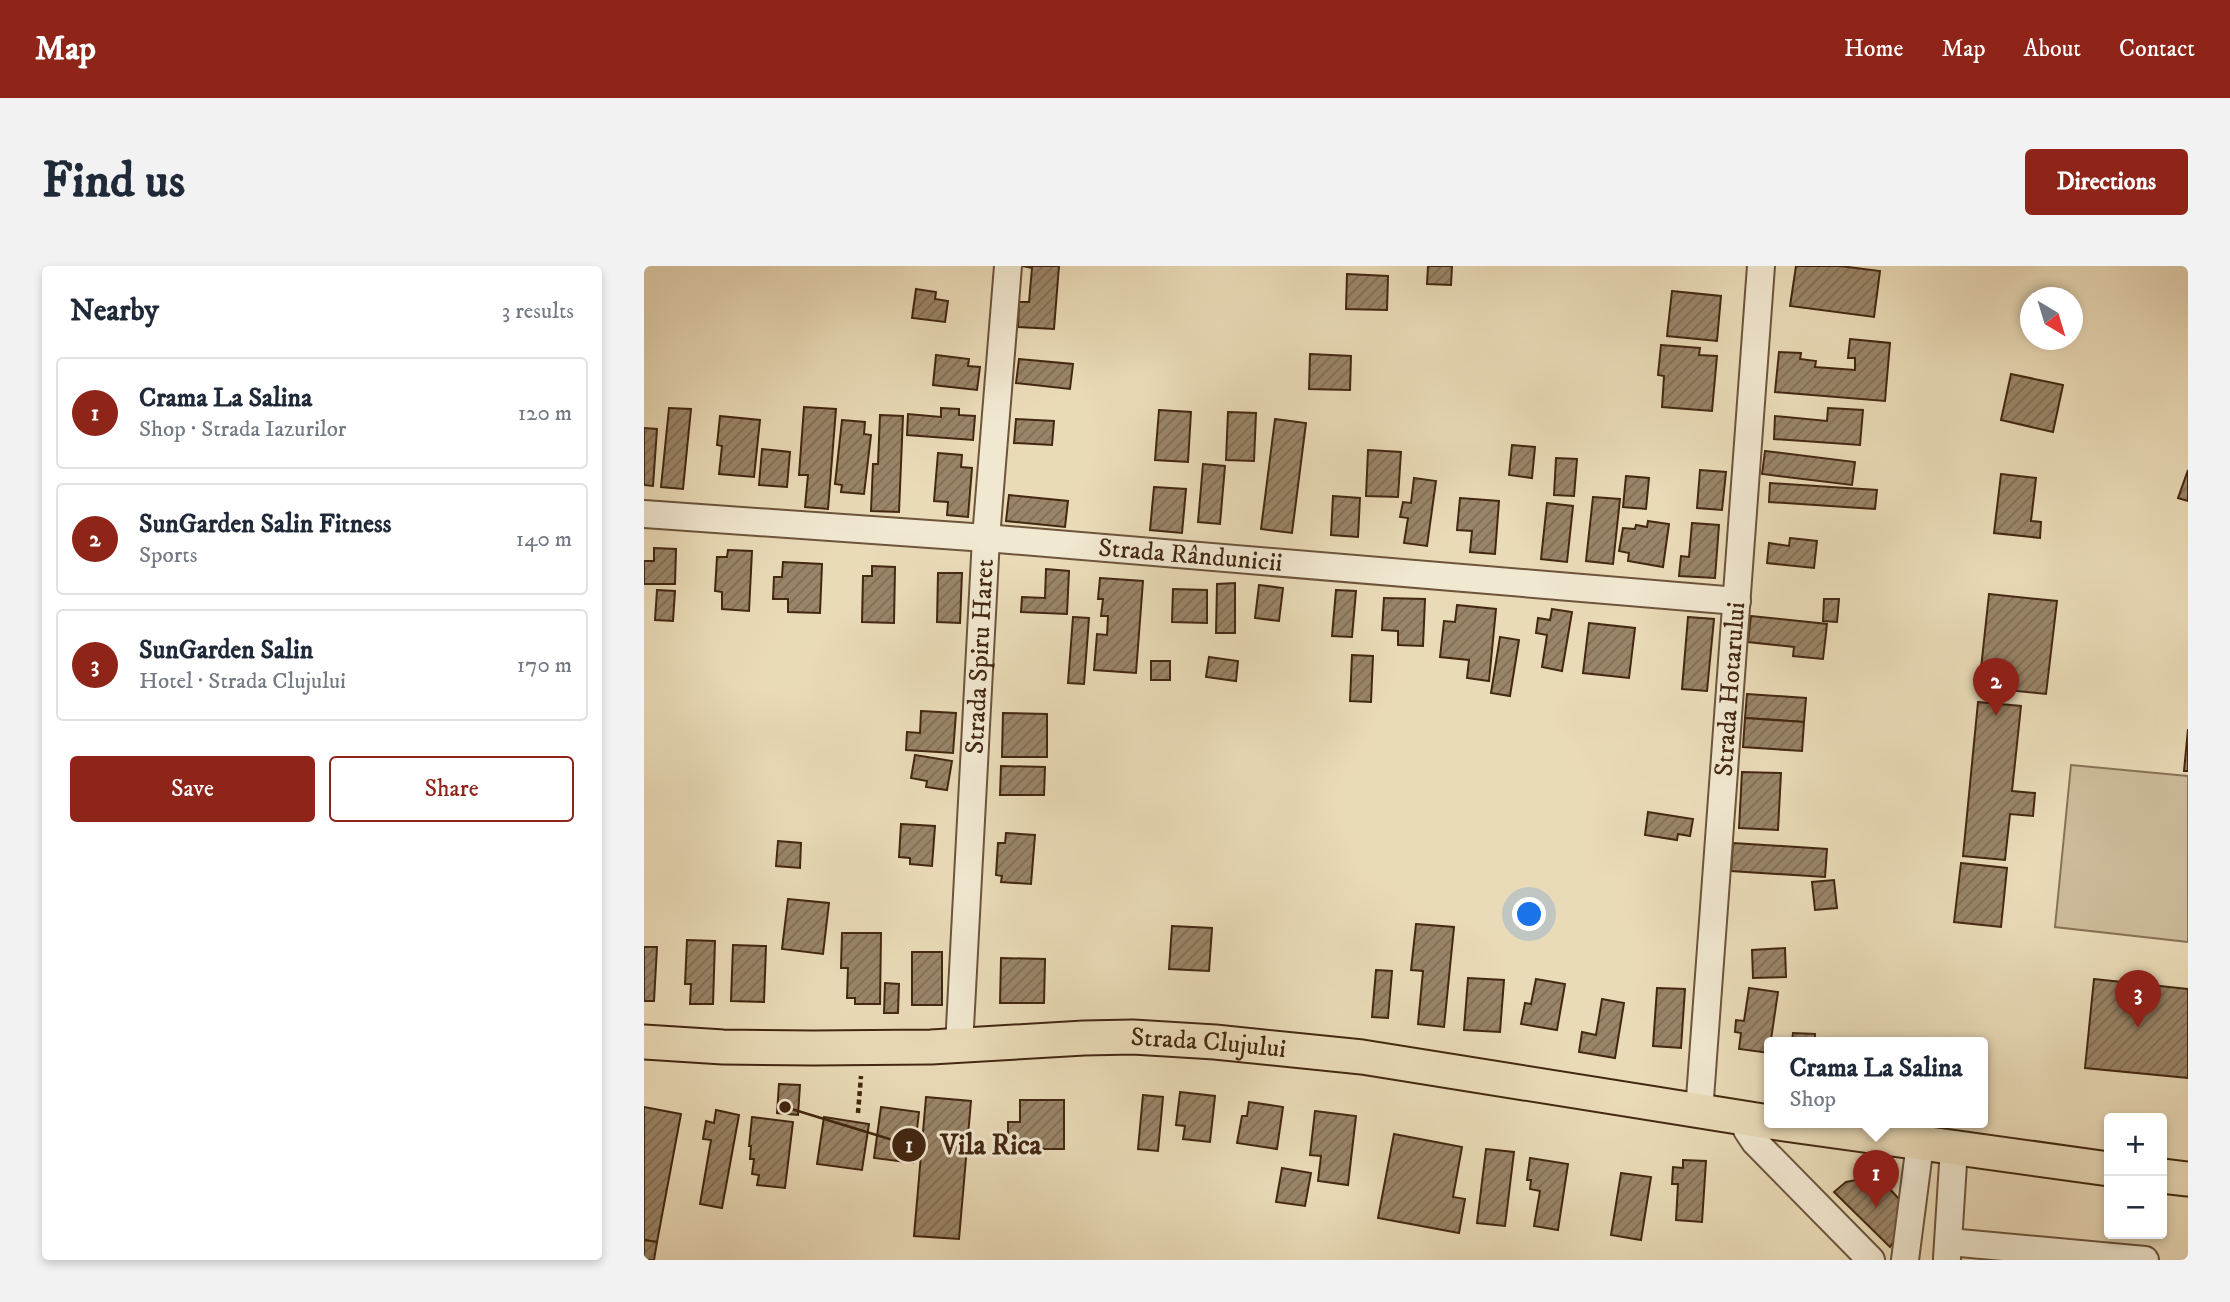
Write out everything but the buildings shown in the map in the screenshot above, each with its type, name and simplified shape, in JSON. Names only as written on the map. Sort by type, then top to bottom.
[{"type":"main road","name":"Strada Clujului","points":[[644,1042],[757,1048],[959,1046],[1109,1038],[1214,1042],[1362,1057],[1762,1121]]},
{"type":"main road","name":"Strada Clujului","points":[[1810,1128],[2104,1168]]},
{"type":"main road","points":[[2167,1176],[2188,1179]]},
{"type":"street","name":"Strada Spiru Haret","points":[[959,1046],[986,538],[1008,266]]},
{"type":"street","name":"Strada Hotarului","points":[[1699,1112],[1761,266]]},
{"type":"street","name":"Strada Rândunicii","points":[[644,514],[986,538],[1737,601]]},
{"type":"street","points":[[1762,1121],[1747,1130],[1755,1142],[1871,1260]]},
{"type":"street","points":[[1905,1260],[1920,1144]]},
{"type":"street","points":[[1954,1148],[1948,1251],[2145,1260]]},
{"type":"path","points":[[858,1113],[860,1082]]},
{"type":"shaded area","points":[[2071,765],[2188,776],[2188,942],[2055,927]]},
{"type":"place","name":"SunGarden Salin Fitness","points":[[1996,716]]},
{"type":"place","name":"SunGarden Salin","points":[[2138,1028]]},
{"type":"place","name":"Vila Rica","points":[[785,1107]]},
{"type":"place","name":"Crama La Salina","points":[[1876,1208]]}]
